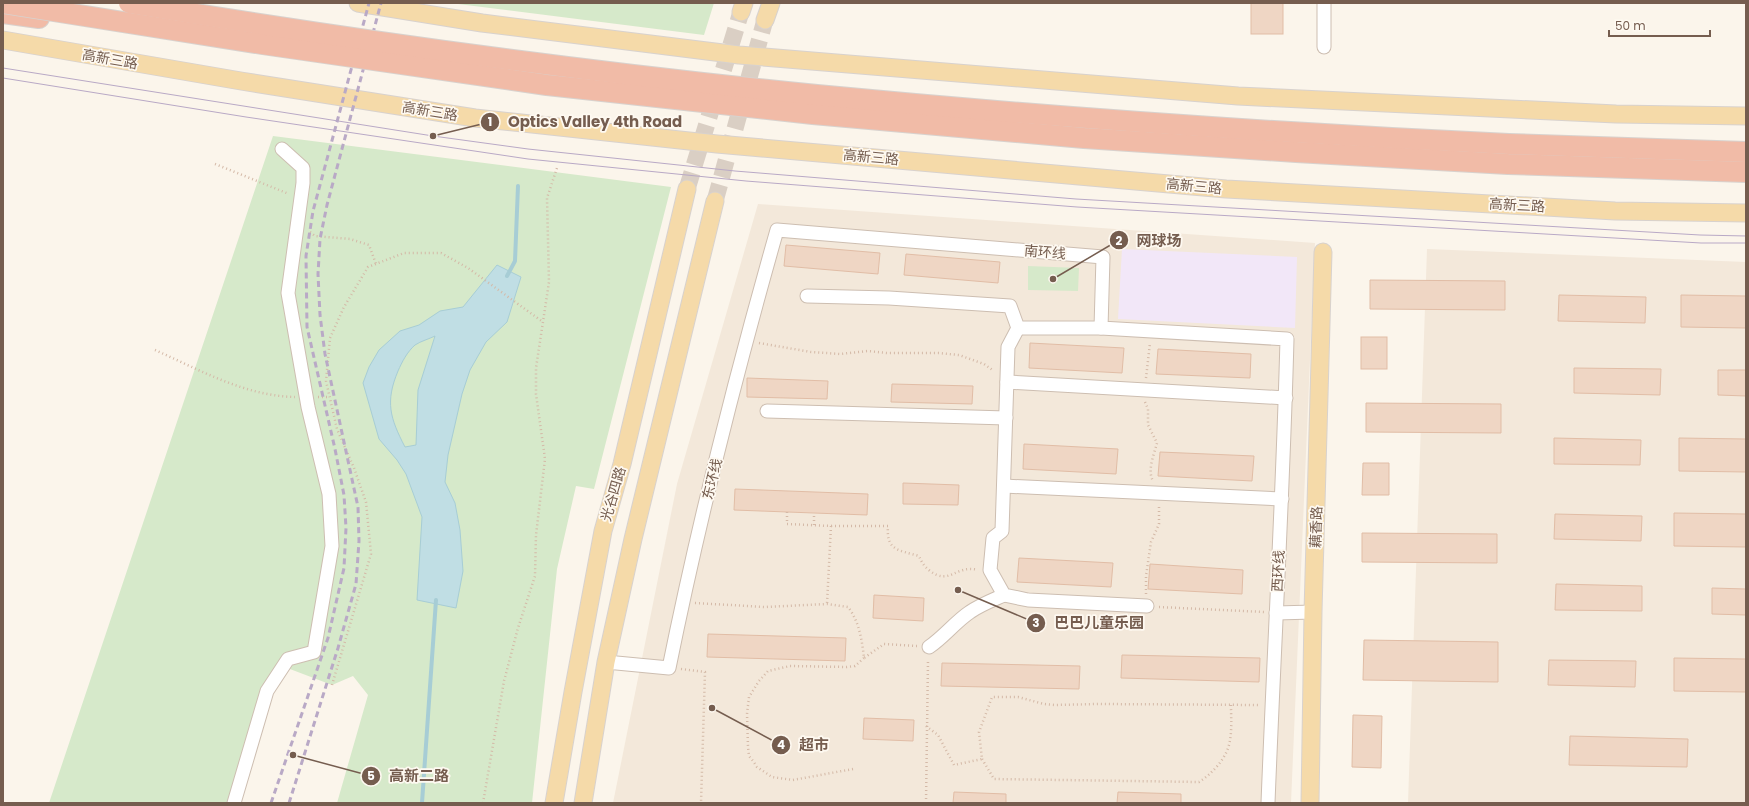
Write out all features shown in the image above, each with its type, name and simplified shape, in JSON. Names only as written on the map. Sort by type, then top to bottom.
[{"type":"highway","points":[[3,3],[264,35],[816,94],[1084,118],[1508,144],[1746,152]]},
{"type":"highway","points":[[129,3],[264,35],[547,85],[813,114],[1084,138],[1304,153],[1500,163],[1746,172]]},
{"type":"highway","points":[[162,3],[264,35]]},
{"type":"highway","points":[[3,14],[264,35]]},
{"type":"main road","points":[[358,3],[482,24],[739,55],[1238,96],[1616,114],[1746,116]]},
{"type":"main road","points":[[765,20],[771,3]]},
{"type":"main road","name":"高新三路","points":[[3,40],[241,81],[475,118],[717,144],[1226,189],[1615,211],[1746,213]]},
{"type":"main road","name":"光谷四路","points":[[554,803],[603,531],[622,464],[687,188]]},
{"type":"main road","name":"光谷四路","points":[[583,803],[606,662],[635,531],[715,201]]},
{"type":"main road","name":"藕香路","points":[[1310,803],[1313,612],[1323,252]]},
{"type":"street","points":[[1324,3],[1324,47]]},
{"type":"street","points":[[234,803],[267,691],[288,659],[314,652],[332,546],[329,494],[306,397],[288,293],[304,183],[303,168],[282,149]]},
{"type":"street","name":"南环线","points":[[777,230],[1104,257],[1101,328]]},
{"type":"street","name":"东环线","points":[[669,668],[682,603],[746,341],[777,230]]},
{"type":"street","points":[[807,296],[889,298],[1010,306],[1018,328],[1008,347],[1002,531],[993,538],[990,570],[1004,595]]},
{"type":"street","points":[[1018,328],[1101,328],[1151,330]]},
{"type":"street","name":"西环线","points":[[1151,330],[1287,339],[1282,499],[1268,803]]},
{"type":"street","points":[[1007,382],[1286,398]]},
{"type":"street","points":[[767,411],[1006,418]]},
{"type":"street","points":[[1004,486],[1282,499]]},
{"type":"street","points":[[929,647],[971,611],[1004,595],[1028,600],[1147,606]]},
{"type":"street","points":[[1276,613],[1313,612]]},
{"type":"street","points":[[606,662],[669,668]]},
{"type":"path","points":[[484,803],[504,681],[518,628],[535,576],[536,535],[545,459],[536,394],[536,368],[549,282],[547,198],[557,168]]},
{"type":"path","points":[[332,684],[371,554],[366,502],[354,468],[336,429],[326,380],[330,338],[344,307],[368,266],[404,253],[441,253],[468,268],[543,322]]},
{"type":"path","points":[[1151,330],[1144,398],[1148,410],[1148,425],[1157,443],[1150,476],[1159,493],[1159,524],[1151,542],[1146,576],[1147,606],[1276,613]]},
{"type":"path","points":[[746,341],[811,352],[840,354],[868,351],[959,355],[984,364],[1007,382]]},
{"type":"path","points":[[155,350],[238,388],[284,397],[329,398]]},
{"type":"path","points":[[787,512],[787,524],[888,526],[889,543],[894,549],[920,556],[922,565],[937,576],[943,578],[965,568],[990,570]]},
{"type":"path","points":[[814,513],[814,525]]},
{"type":"path","points":[[827,604],[831,526]]},
{"type":"path","points":[[682,603],[764,606],[827,604],[848,607],[854,615],[861,638],[864,658]]},
{"type":"path","points":[[853,769],[793,780],[772,777],[757,767],[749,756],[747,714],[749,697],[759,680],[768,671],[790,666],[847,668],[855,666],[884,644],[929,647],[926,726],[926,803]]},
{"type":"path","points":[[669,668],[705,672],[701,803]]},
{"type":"path","points":[[1231,705],[1230,742],[1223,759],[1208,777],[1199,782],[994,779],[982,758],[979,732],[992,696],[1018,697],[1055,706],[1098,704],[1272,705]]},
{"type":"path","points":[[926,726],[938,735],[954,766],[982,758]]},
{"type":"shaded area","points":[[758,204],[1315,243],[1291,803],[613,803],[677,484]]},
{"type":"shaded area","points":[[1122,249],[1297,257],[1295,328],[1118,319]]},
{"type":"shaded area","points":[[1427,249],[1746,262],[1746,803],[1408,803]]},
{"type":"green space","points":[[450,3],[714,3],[704,35]]},
{"type":"green space","points":[[273,136],[671,187],[594,489],[576,486],[557,569],[532,803],[337,803],[368,695],[353,676],[332,685],[282,666],[263,686],[229,803],[49,803]]},
{"type":"green space","points":[[1028,266],[1079,268],[1078,291],[1028,290]]},
{"type":"water","points":[[497,265],[521,277],[507,322],[486,342],[470,370],[462,394],[448,455],[445,482],[455,503],[460,530],[463,571],[456,608],[417,600],[422,517],[406,474],[397,460],[379,439],[363,383],[369,367],[379,350],[400,331],[419,325],[440,311],[463,307]],"holes":[[[435,336],[418,390],[416,445],[405,447],[396,427],[391,410],[394,382],[403,361],[412,348],[415,345]]]},
{"type":"building","points":[[1251,3],[1283,3],[1283,34],[1251,34]]},
{"type":"building","points":[[786,245],[880,253],[878,274],[784,266]]},
{"type":"building","points":[[906,254],[1000,262],[998,283],[904,275]]},
{"type":"building","points":[[1370,280],[1505,281],[1505,310],[1370,309]]},
{"type":"building","points":[[1559,295],[1646,297],[1645,323],[1558,321]]},
{"type":"building","points":[[1681,295],[1746,296],[1746,328],[1681,327]]},
{"type":"building","points":[[1361,337],[1387,337],[1387,369],[1361,369]]},
{"type":"building","points":[[1030,343],[1124,348],[1122,373],[1029,368]]},
{"type":"building","points":[[1158,349],[1251,354],[1250,378],[1156,374]]},
{"type":"building","points":[[1574,368],[1661,369],[1660,395],[1574,393]]},
{"type":"building","points":[[1718,370],[1746,370],[1746,396],[1718,395]]},
{"type":"building","points":[[747,378],[828,381],[827,399],[747,397]]},
{"type":"building","points":[[892,384],[973,386],[972,404],[891,402]]},
{"type":"building","points":[[1366,403],[1501,404],[1501,433],[1366,432]]},
{"type":"building","points":[[1554,438],[1641,440],[1640,465],[1554,464]]},
{"type":"building","points":[[1679,438],[1746,439],[1746,472],[1679,471]]},
{"type":"building","points":[[1024,444],[1118,449],[1116,474],[1023,469]]},
{"type":"building","points":[[1160,452],[1254,456],[1252,481],[1158,476]]},
{"type":"building","points":[[1363,463],[1389,463],[1389,495],[1362,495]]},
{"type":"building","points":[[903,483],[959,485],[958,505],[903,504]]},
{"type":"building","points":[[735,489],[868,494],[867,515],[734,510]]},
{"type":"building","points":[[1674,513],[1746,514],[1746,547],[1674,546]]},
{"type":"building","points":[[1555,514],[1642,516],[1641,541],[1554,539]]},
{"type":"building","points":[[1362,533],[1497,534],[1497,563],[1362,562]]},
{"type":"building","points":[[1019,558],[1113,563],[1111,587],[1017,582]]},
{"type":"building","points":[[1150,564],[1243,570],[1242,594],[1148,589]]},
{"type":"building","points":[[1556,584],[1642,586],[1642,611],[1555,610]]},
{"type":"building","points":[[1712,588],[1746,589],[1746,615],[1712,614]]},
{"type":"building","points":[[874,595],[924,598],[923,621],[873,618]]},
{"type":"building","points":[[708,634],[846,638],[845,661],[707,657]]},
{"type":"building","points":[[1364,640],[1498,642],[1498,682],[1363,680]]},
{"type":"building","points":[[1122,655],[1260,658],[1259,682],[1121,678]]},
{"type":"building","points":[[1674,658],[1746,659],[1746,692],[1674,691]]},
{"type":"building","points":[[1549,660],[1636,661],[1635,687],[1548,685]]},
{"type":"building","points":[[942,663],[1080,666],[1079,689],[941,686]]},
{"type":"building","points":[[1353,715],[1382,716],[1381,768],[1352,767]]},
{"type":"building","points":[[864,718],[914,720],[913,741],[863,739]]},
{"type":"building","points":[[1570,736],[1688,739],[1687,767],[1569,765]]},
{"type":"building","points":[[954,792],[1006,794],[1006,803],[953,803]]},
{"type":"building","points":[[1118,792],[1181,794],[1181,803],[1117,803]]},
{"type":"waterway","points":[[507,276],[515,261],[518,186]]},
{"type":"waterway","points":[[422,803],[436,600]]},
{"type":"tunnel","points":[[687,189],[741,12]]},
{"type":"tunnel","points":[[715,201],[765,20]]},
{"type":"tram line","points":[[3,68],[433,136],[528,149],[735,171],[1076,199],[1700,235],[1746,236]]},
{"type":"tram line","points":[[3,78],[246,117],[528,159],[746,181],[1077,207],[1701,243],[1746,243]]},
{"type":"railway","points":[[271,803],[328,638],[344,568],[346,528],[344,495],[307,327],[306,256],[313,211],[369,3]]},
{"type":"railway","points":[[289,803],[338,648],[356,584],[359,541],[358,507],[325,354],[320,315],[318,274],[320,239],[327,205],[381,3]]},
{"type":"place","name":"Optics Valley 4th Road","points":[[433,136]]},
{"type":"place","name":"网球场","points":[[1053,279]]},
{"type":"place","name":"巴巴儿童乐园","points":[[958,590]]},
{"type":"place","name":"超市","points":[[712,708]]},
{"type":"place","name":"高新二路","points":[[293,755]]}]
